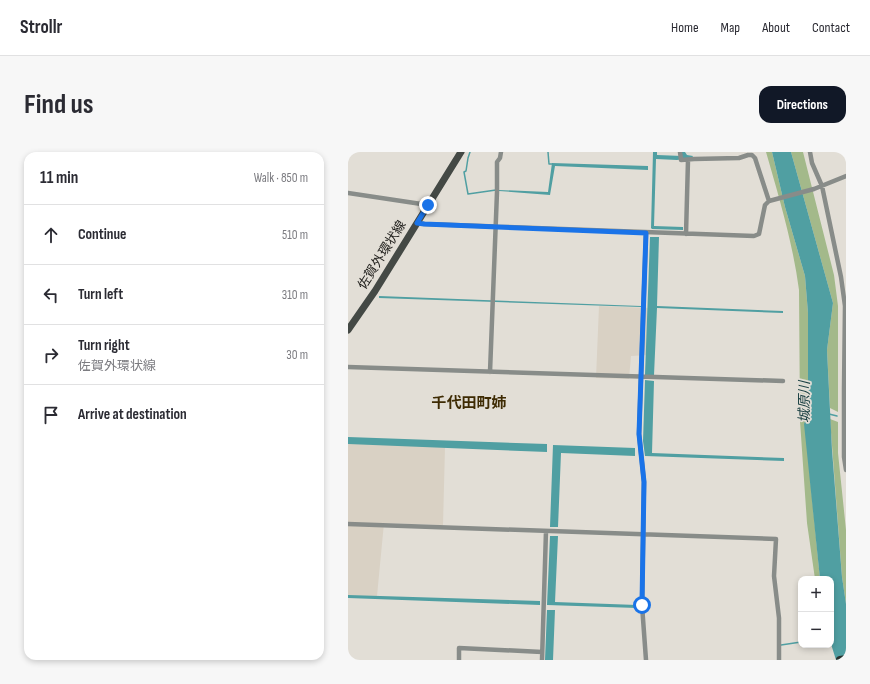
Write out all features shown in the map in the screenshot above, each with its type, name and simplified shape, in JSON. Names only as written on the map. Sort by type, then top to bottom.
[{"type":"highway","points":[[840,660],[846,659]]},
{"type":"main road","name":"佐賀外環状線","points":[[348,330],[375,291],[461,152]]},
{"type":"street","points":[[490,372],[497,162],[500,158],[501,152]]},
{"type":"street","points":[[810,152],[812,163],[822,186],[841,277],[845,306],[844,457],[846,470]]},
{"type":"street","points":[[680,156],[688,160],[739,158],[752,155],[756,158],[771,201]]},
{"type":"street","points":[[686,234],[688,160]]},
{"type":"street","points":[[417,223],[754,236],[759,234],[765,205],[771,201],[814,189],[846,176]]},
{"type":"street","points":[[348,194],[428,205]]},
{"type":"street","points":[[646,233],[639,434],[644,482],[642,605],[646,660]]},
{"type":"street","points":[[348,367],[783,381]]},
{"type":"street","points":[[844,388],[846,379]]},
{"type":"street","points":[[348,524],[776,539],[774,576],[779,618],[780,660]]},
{"type":"street","points":[[542,660],[546,531]]},
{"type":"street","points":[[459,660],[459,648],[542,652]]},
{"type":"shaded area","points":[[599,306],[650,308],[648,355],[631,356],[629,379],[596,378]]},
{"type":"shaded area","points":[[348,443],[445,447],[443,525],[384,523],[377,596],[348,596]]},
{"type":"green space","points":[[766,152],[772,152],[785,207],[805,276],[808,313],[808,415],[805,424],[820,576],[815,576],[807,523],[800,421],[799,290],[781,203]]},
{"type":"green space","points":[[791,152],[803,152],[834,275],[838,306],[838,412],[830,408],[827,350],[833,303]]},
{"type":"green space","points":[[830,419],[838,422],[838,453],[846,530],[846,604],[842,577]]},
{"type":"water","points":[[653,152],[657,152],[657,155],[682,156],[682,152],[685,152],[687,155],[693,156],[692,158],[677,160],[656,159],[654,226],[683,227],[683,230],[651,228]]},
{"type":"water","points":[[772,152],[791,152],[833,303],[827,350],[832,450],[842,577],[846,604],[846,660],[836,660],[832,648],[834,648],[834,576],[820,576],[804,424],[808,415],[808,313],[805,276],[785,207]]},
{"type":"water","points":[[552,163],[648,166],[648,170],[555,166],[550,195],[499,191],[548,192]]},
{"type":"water","points":[[650,237],[659,237],[657,306],[783,311],[783,313],[657,308],[654,375],[645,375]]},
{"type":"water","points":[[379,296],[641,306],[641,307],[379,298]]},
{"type":"water","points":[[645,380],[654,381],[652,453],[784,458],[784,461],[645,456],[643,441]]},
{"type":"water","points":[[348,437],[547,444],[547,452],[348,444]]},
{"type":"water","points":[[553,445],[635,448],[635,456],[561,453],[558,527],[550,527]]},
{"type":"water","points":[[550,536],[558,536],[555,602],[637,605],[637,608],[547,605]]},
{"type":"water","points":[[348,595],[540,601],[540,605],[348,598]]},
{"type":"water","points":[[547,610],[555,610],[553,660],[545,660]]},
{"type":"waterway","points":[[470,152],[466,171],[464,172],[468,194],[496,190]]},
{"type":"waterway","points":[[548,152],[549,164],[552,164]]},
{"type":"waterway","points":[[829,414],[837,416]]},
{"type":"waterway","points":[[781,645],[798,642]]},
{"type":"district","name":"千代田町姉","points":[[469,403]]},
{"type":"route","points":[[428,205],[417,223],[646,233],[639,434],[644,482],[642,605]]},
{"type":"water label","name":"城原川","points":[[804,402]]}]
